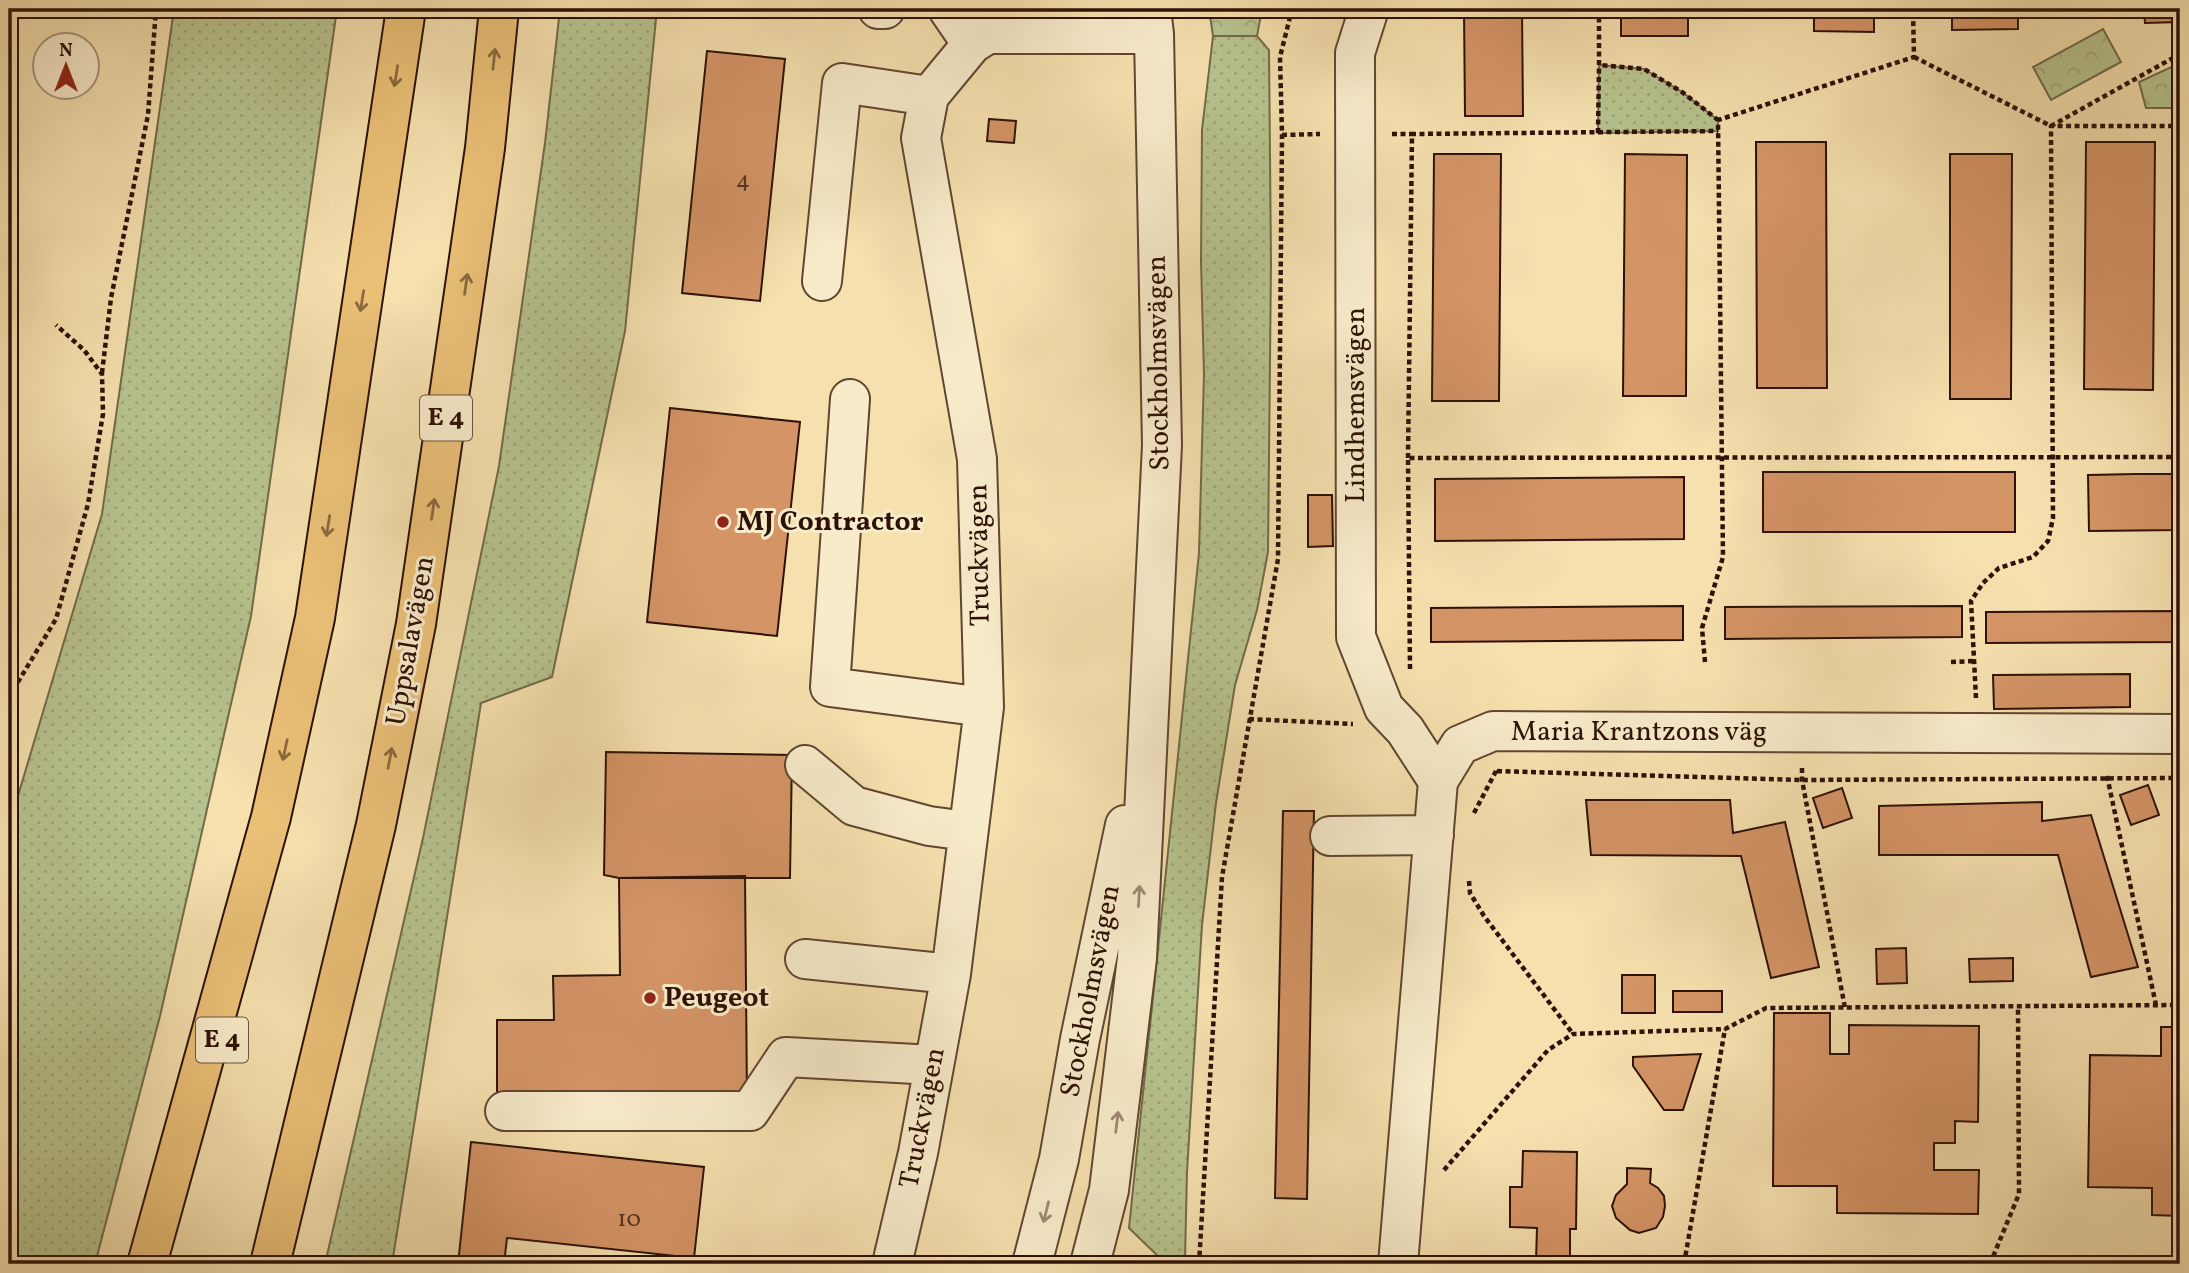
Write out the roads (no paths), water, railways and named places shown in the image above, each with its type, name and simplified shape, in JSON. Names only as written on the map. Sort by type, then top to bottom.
[{"type":"highway","name":"E 4","points":[[174,1264],[314,618],[406,9]]},
{"type":"highway","name":"Uppsalavägen","points":[[270,1264],[376,825],[416,624],[485,148],[499,9]]},
{"type":"highway","points":[[147,1264],[271,817]]},
{"type":"highway","points":[[288,1264],[376,825]]},
{"type":"street","points":[[878,9],[885,9]]},
{"type":"street","points":[[948,9],[972,44],[988,34],[1152,21]]},
{"type":"street","name":"Lindhemsvägen","points":[[1369,9],[1355,53],[1356,638],[1384,708],[1405,730],[1438,781]]},
{"type":"street","name":"Stockholmsvägen","points":[[1090,1264],[1109,1190],[1137,958],[1162,445],[1152,21]]},
{"type":"street","name":"Truckvägen","points":[[892,1264],[918,1153],[951,974],[984,706],[977,459],[921,138],[929,96],[972,44]]},
{"type":"street","points":[[822,281],[842,83],[929,96]]},
{"type":"street","points":[[850,398],[830,687],[984,706]]},
{"type":"street","name":"Stockholmsvägen","points":[[1032,1264],[1059,1159],[1082,1026],[1148,717]]},
{"type":"street","name":"Maria Krantzons väg","points":[[1398,1264],[1438,781],[1460,745],[1493,731],[2180,734]]},
{"type":"street","points":[[805,765],[854,806],[929,826],[967,831]]},
{"type":"street","points":[[1330,835],[1433,835]]},
{"type":"street","points":[[805,959],[951,974]]},
{"type":"street","points":[[505,1111],[750,1111],[786,1057],[934,1065]]},
{"type":"place","name":"MJ Contractor","points":[[723,522]]},
{"type":"place","name":"Peugeot","points":[[650,998]]}]
